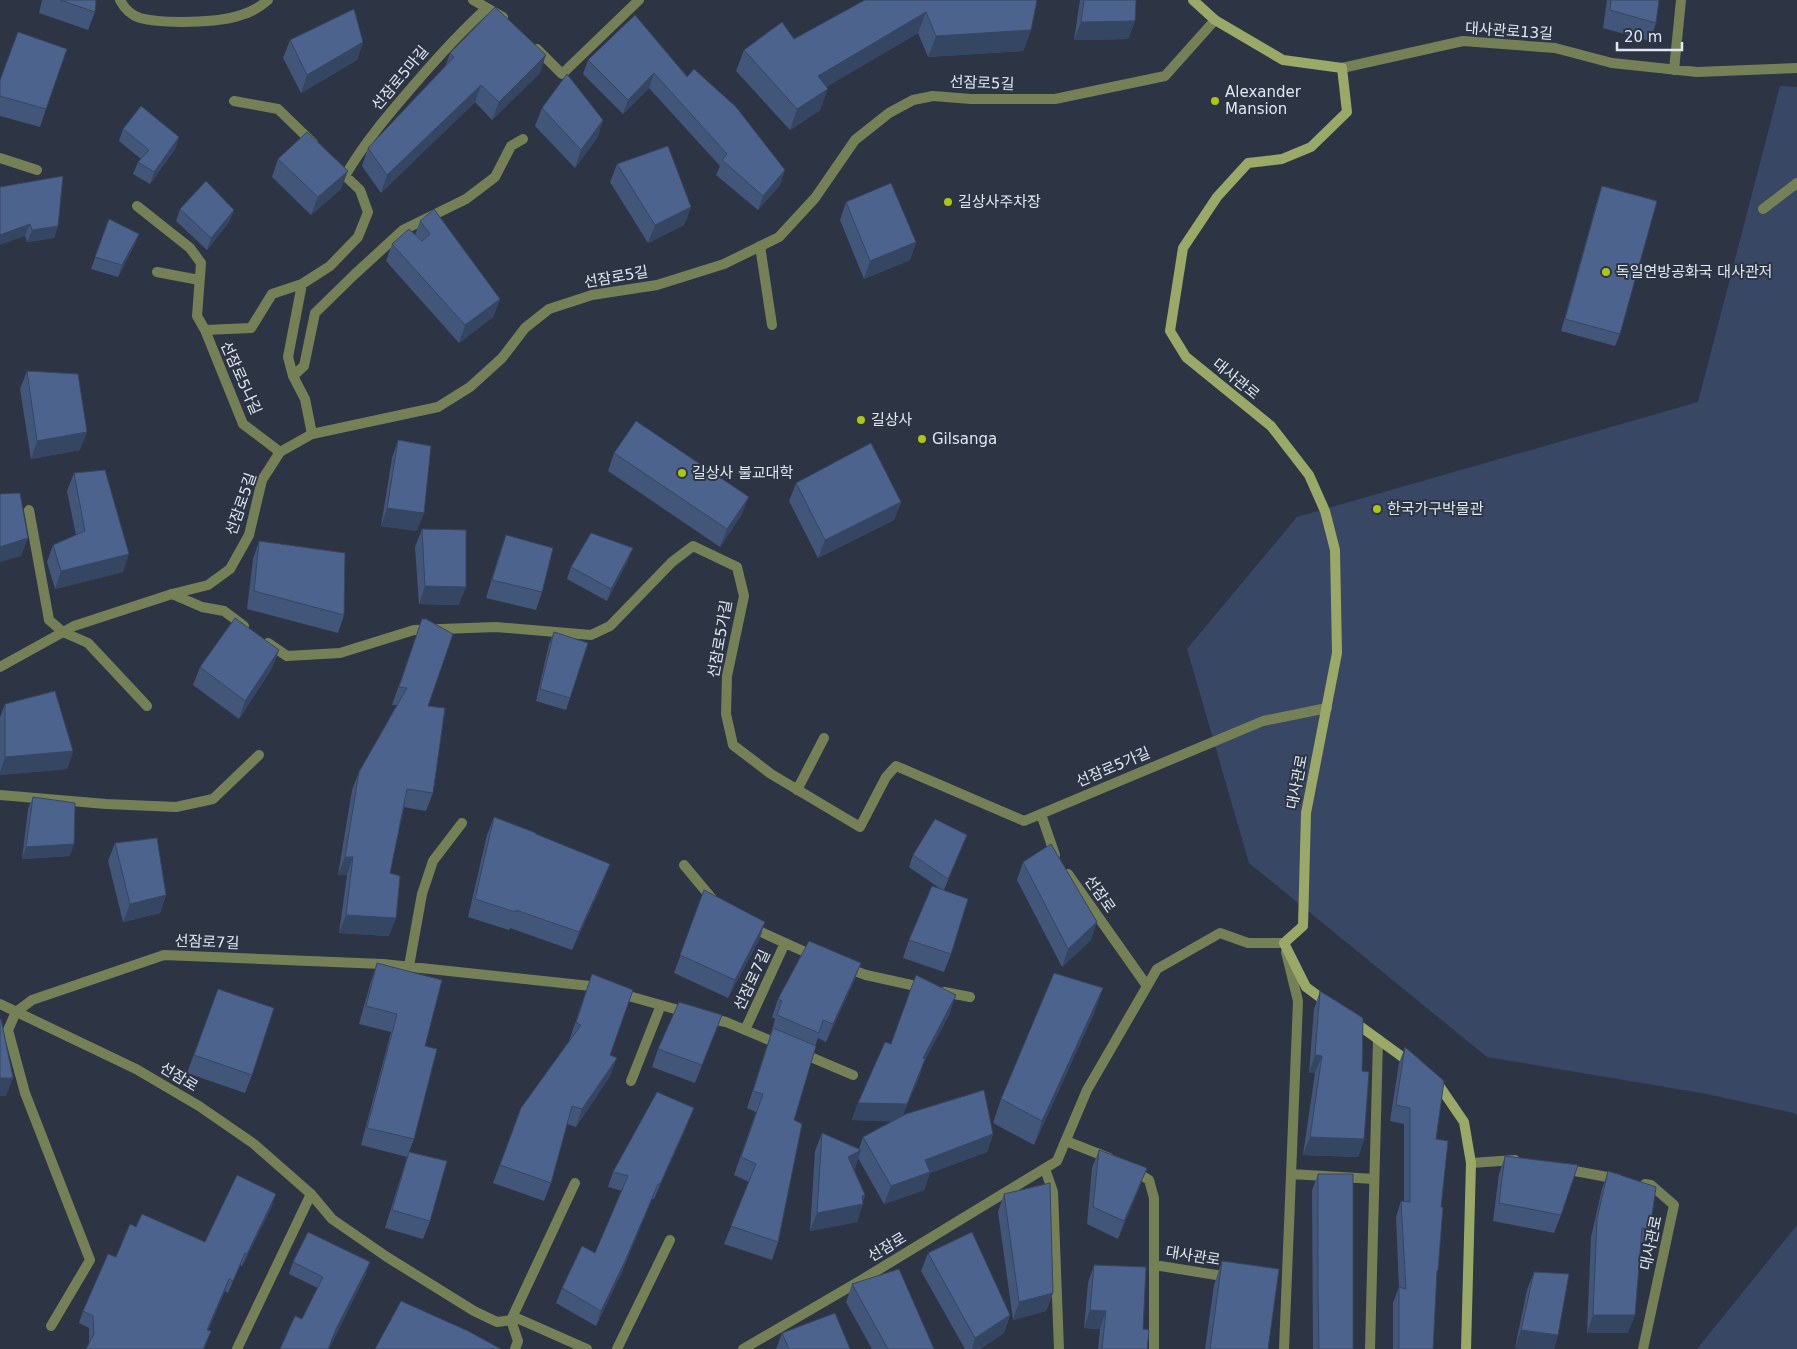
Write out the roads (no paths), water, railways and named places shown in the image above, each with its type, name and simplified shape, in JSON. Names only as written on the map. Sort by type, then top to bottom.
[{"type":"main road","points":[[1193,0],[1215,20],[1283,60],[1342,68]]},
{"type":"main road","name":"대사관로","points":[[1284,943],[1303,926],[1306,813],[1337,653],[1335,550],[1325,511],[1309,475],[1270,426],[1186,357],[1170,331],[1183,248],[1217,197],[1248,163],[1282,159],[1311,147],[1347,112],[1342,68]]},
{"type":"main road","points":[[1284,943],[1306,987],[1436,1081],[1464,1122],[1471,1163],[1466,1349]]},
{"type":"street","points":[[120,0],[125,9],[139,18],[177,22],[218,20],[240,16],[258,8],[268,0]]},
{"type":"street","points":[[473,0],[508,20],[515,27]]},
{"type":"street","points":[[528,40],[562,74],[639,0]]},
{"type":"street","points":[[1674,70],[1681,0]]},
{"type":"street","name":"선잠로5마길","points":[[345,176],[359,152],[392,109],[455,38],[487,8]]},
{"type":"street","name":"선잠로5길","points":[[0,667],[74,626],[172,594],[208,585],[230,569],[249,535],[262,480],[280,452],[312,434],[438,407],[470,387],[502,358],[525,328],[549,309],[592,295],[657,285],[724,264],[779,237],[815,198],[855,140],[889,113],[913,100],[933,96],[971,99],[1055,99],[1165,76],[1215,20]]},
{"type":"street","name":"대사관로13길","points":[[1342,68],[1463,41],[1555,48],[1612,63],[1697,72],[1797,68]]},
{"type":"street","points":[[234,101],[278,108],[318,149]]},
{"type":"street","points":[[293,376],[304,366],[315,313],[403,230],[435,219],[495,177],[511,146],[523,139]]},
{"type":"street","points":[[0,158],[36,170]]},
{"type":"street","points":[[312,434],[305,399],[293,376],[288,357],[302,284],[330,266],[358,237],[368,212],[360,190],[332,162]]},
{"type":"street","points":[[1764,209],[1797,183]]},
{"type":"street","name":"선잠로5나길","points":[[138,206],[190,248],[201,262],[197,316],[205,330],[243,424],[280,452]]},
{"type":"street","points":[[760,246],[772,325]]},
{"type":"street","points":[[157,272],[199,280]]},
{"type":"street","name":"선잠로5나길","points":[[205,330],[251,328],[272,294],[302,284]]},
{"type":"street","points":[[29,510],[49,620],[64,632],[88,643],[147,706]]},
{"type":"street","name":"선잠로5가길","points":[[172,594],[202,607],[224,611],[287,656],[340,653],[414,630],[496,627],[591,635],[610,626],[672,562],[693,546],[737,567],[744,596],[727,676],[726,714],[733,746],[770,774],[860,827],[886,778],[896,766],[1024,821],[1264,721],[1327,708]]},
{"type":"street","points":[[797,790],[824,738]]},
{"type":"street","points":[[0,795],[106,804],[176,807],[213,799],[259,755]]},
{"type":"street","name":"선잠로","points":[[1041,814],[1052,852],[1146,986]]},
{"type":"street","points":[[408,966],[422,894],[433,861],[462,823]]},
{"type":"street","points":[[684,865],[716,903],[724,909]]},
{"type":"street","name":"선잠로7길","points":[[740,920],[747,926],[820,958]]},
{"type":"street","name":"선잠로","points":[[743,1349],[1058,1161],[1087,1090],[1157,968],[1220,933],[1248,943],[1284,943]]},
{"type":"street","name":"선잠로7길","points":[[745,1030],[786,943]]},
{"type":"street","points":[[1284,943],[1298,1001],[1291,1174],[1282,1285],[1284,1349]]},
{"type":"street","name":"선잠로7길","points":[[16,1012],[32,1000],[164,955],[408,966],[594,986],[726,1022],[853,1075]]},
{"type":"street","points":[[839,965],[866,975],[970,997]]},
{"type":"street","name":"선잠로","points":[[0,1004],[136,1069],[199,1106],[254,1144],[311,1194],[332,1220],[474,1311],[497,1322],[519,1318],[587,1349]]},
{"type":"street","points":[[631,1081],[661,1005]]},
{"type":"street","points":[[16,1012],[8,1030],[25,1093],[90,1260],[51,1326]]},
{"type":"street","points":[[1370,1349],[1378,1039]]},
{"type":"street","points":[[1066,1141],[1129,1167],[1149,1180],[1154,1198],[1154,1349]]},
{"type":"street","points":[[1471,1163],[1516,1160],[1526,1162]]},
{"type":"street","name":"대사관로","points":[[1554,1167],[1651,1185],[1674,1205],[1643,1349]]},
{"type":"street","points":[[1045,1169],[1053,1192],[1059,1349]]},
{"type":"street","points":[[1291,1174],[1374,1179]]},
{"type":"street","points":[[515,1349],[518,1341],[511,1320],[574,1183]]},
{"type":"street","points":[[237,1349],[311,1194]]},
{"type":"street","points":[[617,1349],[670,1240]]},
{"type":"street","name":"대사관로","points":[[1154,1265],[1239,1278]]},
{"type":"place","name":"Alexander Mansion","points":[[1215,101]]},
{"type":"place","name":"길상사주차장","points":[[948,202]]},
{"type":"place","name":"독일연방공화국 대사관저","points":[[1606,272]]},
{"type":"place","name":"길상사","points":[[861,420]]},
{"type":"place","name":"Gilsanga","points":[[922,439]]},
{"type":"place","name":"길상사 불교대학","points":[[682,473]]},
{"type":"place","name":"한국가구박물관","points":[[1377,509]]}]
